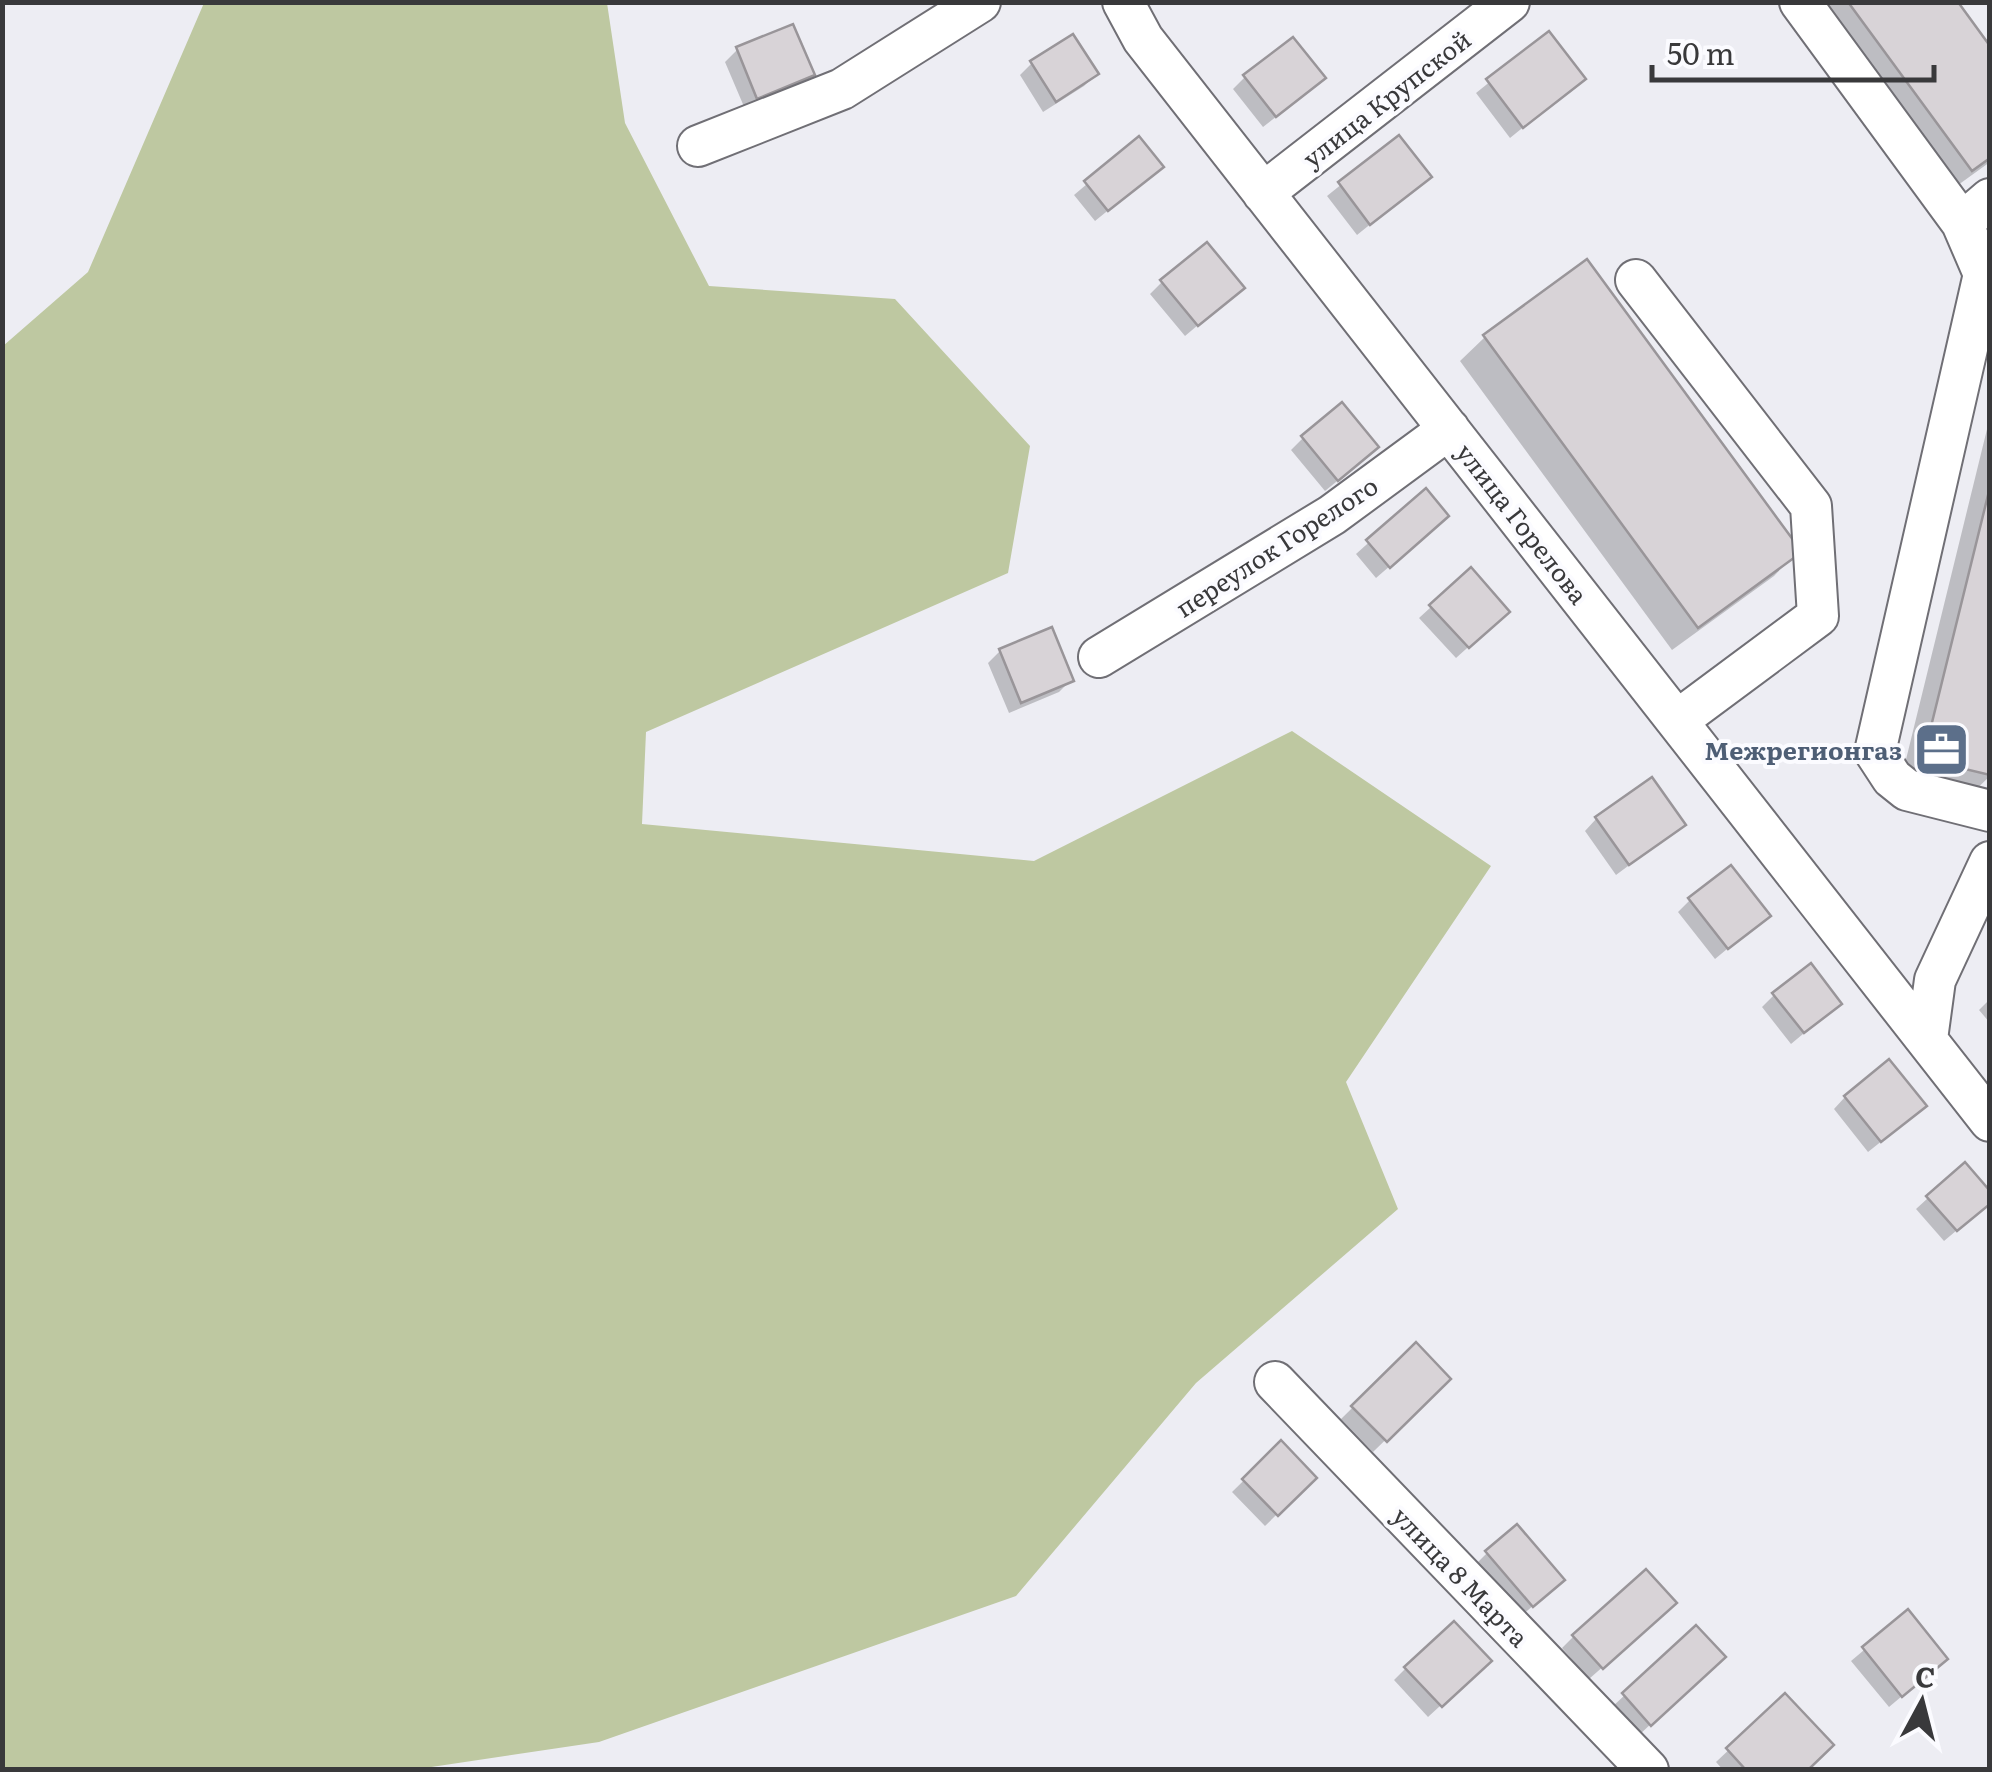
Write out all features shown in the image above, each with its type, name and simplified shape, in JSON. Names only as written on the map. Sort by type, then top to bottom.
[{"type":"street","points":[[698,146],[842,89],[980,2]]},
{"type":"street","name":"улица Горелова","points":[[1123,2],[1144,39],[1262,193],[1990,1121]]},
{"type":"street","name":"улица Крупской","points":[[1262,193],[1510,2]]},
{"type":"street","points":[[1800,2],[1976,211],[1984,274],[1875,752],[1892,778],[1907,790],[1990,811]]},
{"type":"street","points":[[1636,280],[1811,506],[1818,616],[1678,720]]},
{"type":"street","name":"переулок Горелого","points":[[1099,657],[1332,515],[1449,429]]},
{"type":"street","points":[[1927,1039],[1935,980],[1990,862]]},
{"type":"street","name":"улица 8 Марта","points":[[1274,1382],[1648,1770]]},
{"type":"green space","points":[[204,3],[607,3],[625,123],[709,286],[895,299],[1030,446],[1008,573],[646,732],[642,824],[1034,861],[1292,731],[1491,866],[1346,1082],[1398,1209],[1196,1383],[1016,1596],[599,1742],[418,1769],[3,1769],[3,346],[88,272]]},
{"type":"building","points":[[1848,2],[1958,2],[1990,46],[1990,158],[1972,171]]},
{"type":"building","points":[[793,24],[815,75],[757,99],[736,47]]},
{"type":"building","points":[[1549,31],[1586,79],[1523,128],[1486,79]]},
{"type":"building","points":[[1073,34],[1099,74],[1056,102],[1030,61]]},
{"type":"building","points":[[1293,37],[1326,78],[1276,117],[1243,75]]},
{"type":"building","points":[[1399,135],[1432,177],[1370,225],[1338,182]]},
{"type":"building","points":[[1139,136],[1164,167],[1108,211],[1084,181]]},
{"type":"building","points":[[1207,242],[1245,288],[1198,326],[1160,280]]},
{"type":"building","points":[[1587,259],[1802,552],[1698,628],[1483,335]]},
{"type":"building","points":[[1342,402],[1379,447],[1338,481],[1301,436]]},
{"type":"building","points":[[1990,487],[1990,775],[1923,759]]},
{"type":"building","points":[[1426,488],[1449,516],[1390,568],[1366,540]]},
{"type":"building","points":[[1471,567],[1510,612],[1469,648],[1429,605]]},
{"type":"building","points":[[1052,627],[1074,681],[1021,703],[999,649]]},
{"type":"building","points":[[1652,777],[1686,825],[1629,865],[1595,817]]},
{"type":"building","points":[[1731,865],[1771,916],[1728,949],[1688,898]]},
{"type":"building","points":[[1811,963],[1842,1004],[1804,1033],[1772,993]]},
{"type":"building","points":[[1889,1059],[1927,1106],[1881,1142],[1844,1096]]},
{"type":"building","points":[[1965,1162],[1990,1191],[1990,1204],[1957,1231],[1926,1196]]},
{"type":"building","points":[[1416,1342],[1451,1379],[1387,1442],[1351,1406]]},
{"type":"building","points":[[1281,1440],[1317,1478],[1278,1516],[1242,1479]]},
{"type":"building","points":[[1517,1524],[1565,1580],[1533,1607],[1485,1551]]},
{"type":"building","points":[[1646,1569],[1677,1603],[1603,1669],[1572,1635]]},
{"type":"building","points":[[1908,1609],[1948,1659],[1902,1697],[1862,1647]]},
{"type":"building","points":[[1454,1621],[1492,1661],[1442,1707],[1404,1667]]},
{"type":"building","points":[[1696,1625],[1726,1657],[1651,1726],[1622,1693]]},
{"type":"building","points":[[1785,1693],[1834,1745],[1808,1770],[1746,1770],[1726,1748]]},
{"type":"place","name":"Межрегионгаз","points":[[1941,749]]}]
